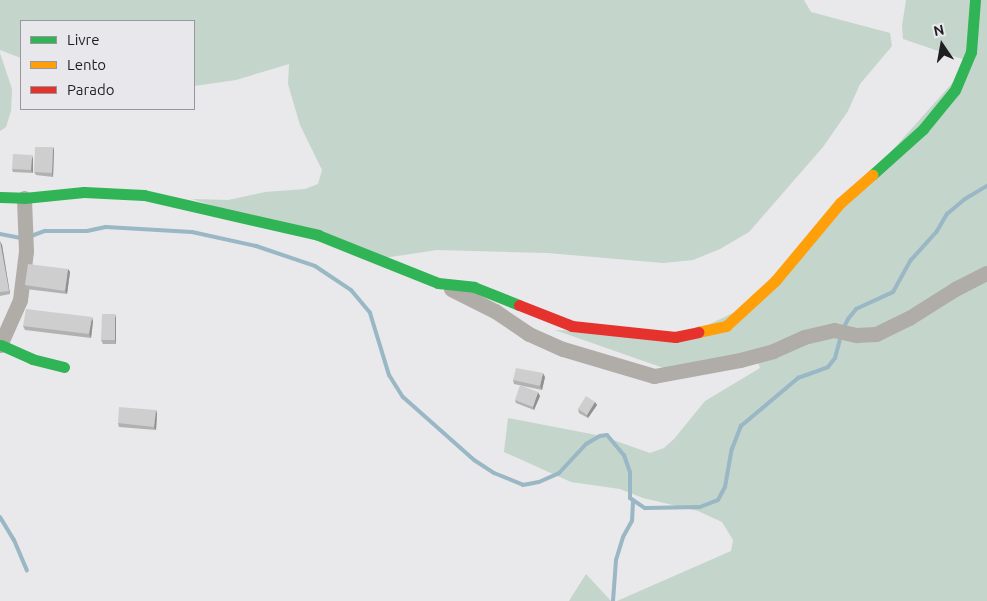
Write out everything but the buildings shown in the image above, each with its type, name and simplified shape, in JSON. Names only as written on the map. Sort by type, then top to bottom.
[{"type":"street","points":[[438,283],[474,287],[572,326],[675,337],[726,326],[775,282],[840,203],[923,129],[955,90],[970,52],[975,0]]},
{"type":"street","points":[[0,197],[24,198],[84,192],[144,195],[318,234],[438,283],[495,311],[529,334],[563,348],[654,376],[740,360],[773,351],[804,337],[834,330],[851,334],[876,334],[909,318],[955,289],[987,273]]},
{"type":"street","points":[[24,198],[26,252],[20,300],[1,345],[32,359],[64,367]]},
{"type":"green space","points":[[0,0],[804,0],[811,12],[890,33],[892,46],[860,84],[848,111],[823,147],[749,232],[720,249],[693,260],[663,263],[548,253],[437,250],[377,259],[192,199],[228,200],[265,192],[305,189],[318,184],[322,170],[300,125],[288,84],[289,64],[236,80],[195,86],[195,20],[20,20],[20,58],[0,50]]},
{"type":"green space","points":[[906,0],[987,0],[987,601],[617,601],[731,551],[733,540],[722,522],[698,511],[643,498],[620,489],[571,482],[504,452],[508,418],[602,436],[650,453],[664,448],[674,439],[705,401],[760,368],[756,356],[672,371],[555,330],[687,335],[758,301],[971,62],[903,39],[902,26]]},
{"type":"green space","points":[[0,53],[12,89],[11,111],[6,127],[0,131]]},
{"type":"green space","points":[[586,574],[611,601],[569,601]]},
{"type":"waterway","points":[[843,329],[856,309],[893,292],[911,260],[937,231],[947,214],[965,199],[987,186]]},
{"type":"waterway","points":[[31,236],[45,231],[87,231],[106,227],[192,232],[256,246],[315,266],[351,290],[370,313],[389,375],[403,397],[474,460],[494,473],[523,485],[539,482],[559,473],[586,444],[600,436],[607,435],[624,455],[630,472],[630,498],[645,508],[700,507],[718,500],[725,487],[732,449],[741,426],[798,378],[828,367],[835,358],[841,336]]},
{"type":"waterway","points":[[0,234],[21,238]]},
{"type":"waterway","points":[[613,601],[616,560],[623,537],[632,521],[633,501]]},
{"type":"waterway","points":[[0,517],[14,540],[27,570]]},
{"type":"traffic: fast","points":[[872,175],[923,129],[955,90],[971,52],[975,0]]},
{"type":"traffic: fast","points":[[0,197],[24,198],[84,192],[144,195],[318,235],[438,283],[474,287],[519,305]]},
{"type":"traffic: fast","points":[[1,345],[32,359],[64,367]]},
{"type":"traffic: slow","points":[[698,332],[726,326],[775,281],[840,203],[872,175]]},
{"type":"traffic: jam","points":[[519,305],[572,326],[675,337],[698,332]]}]
